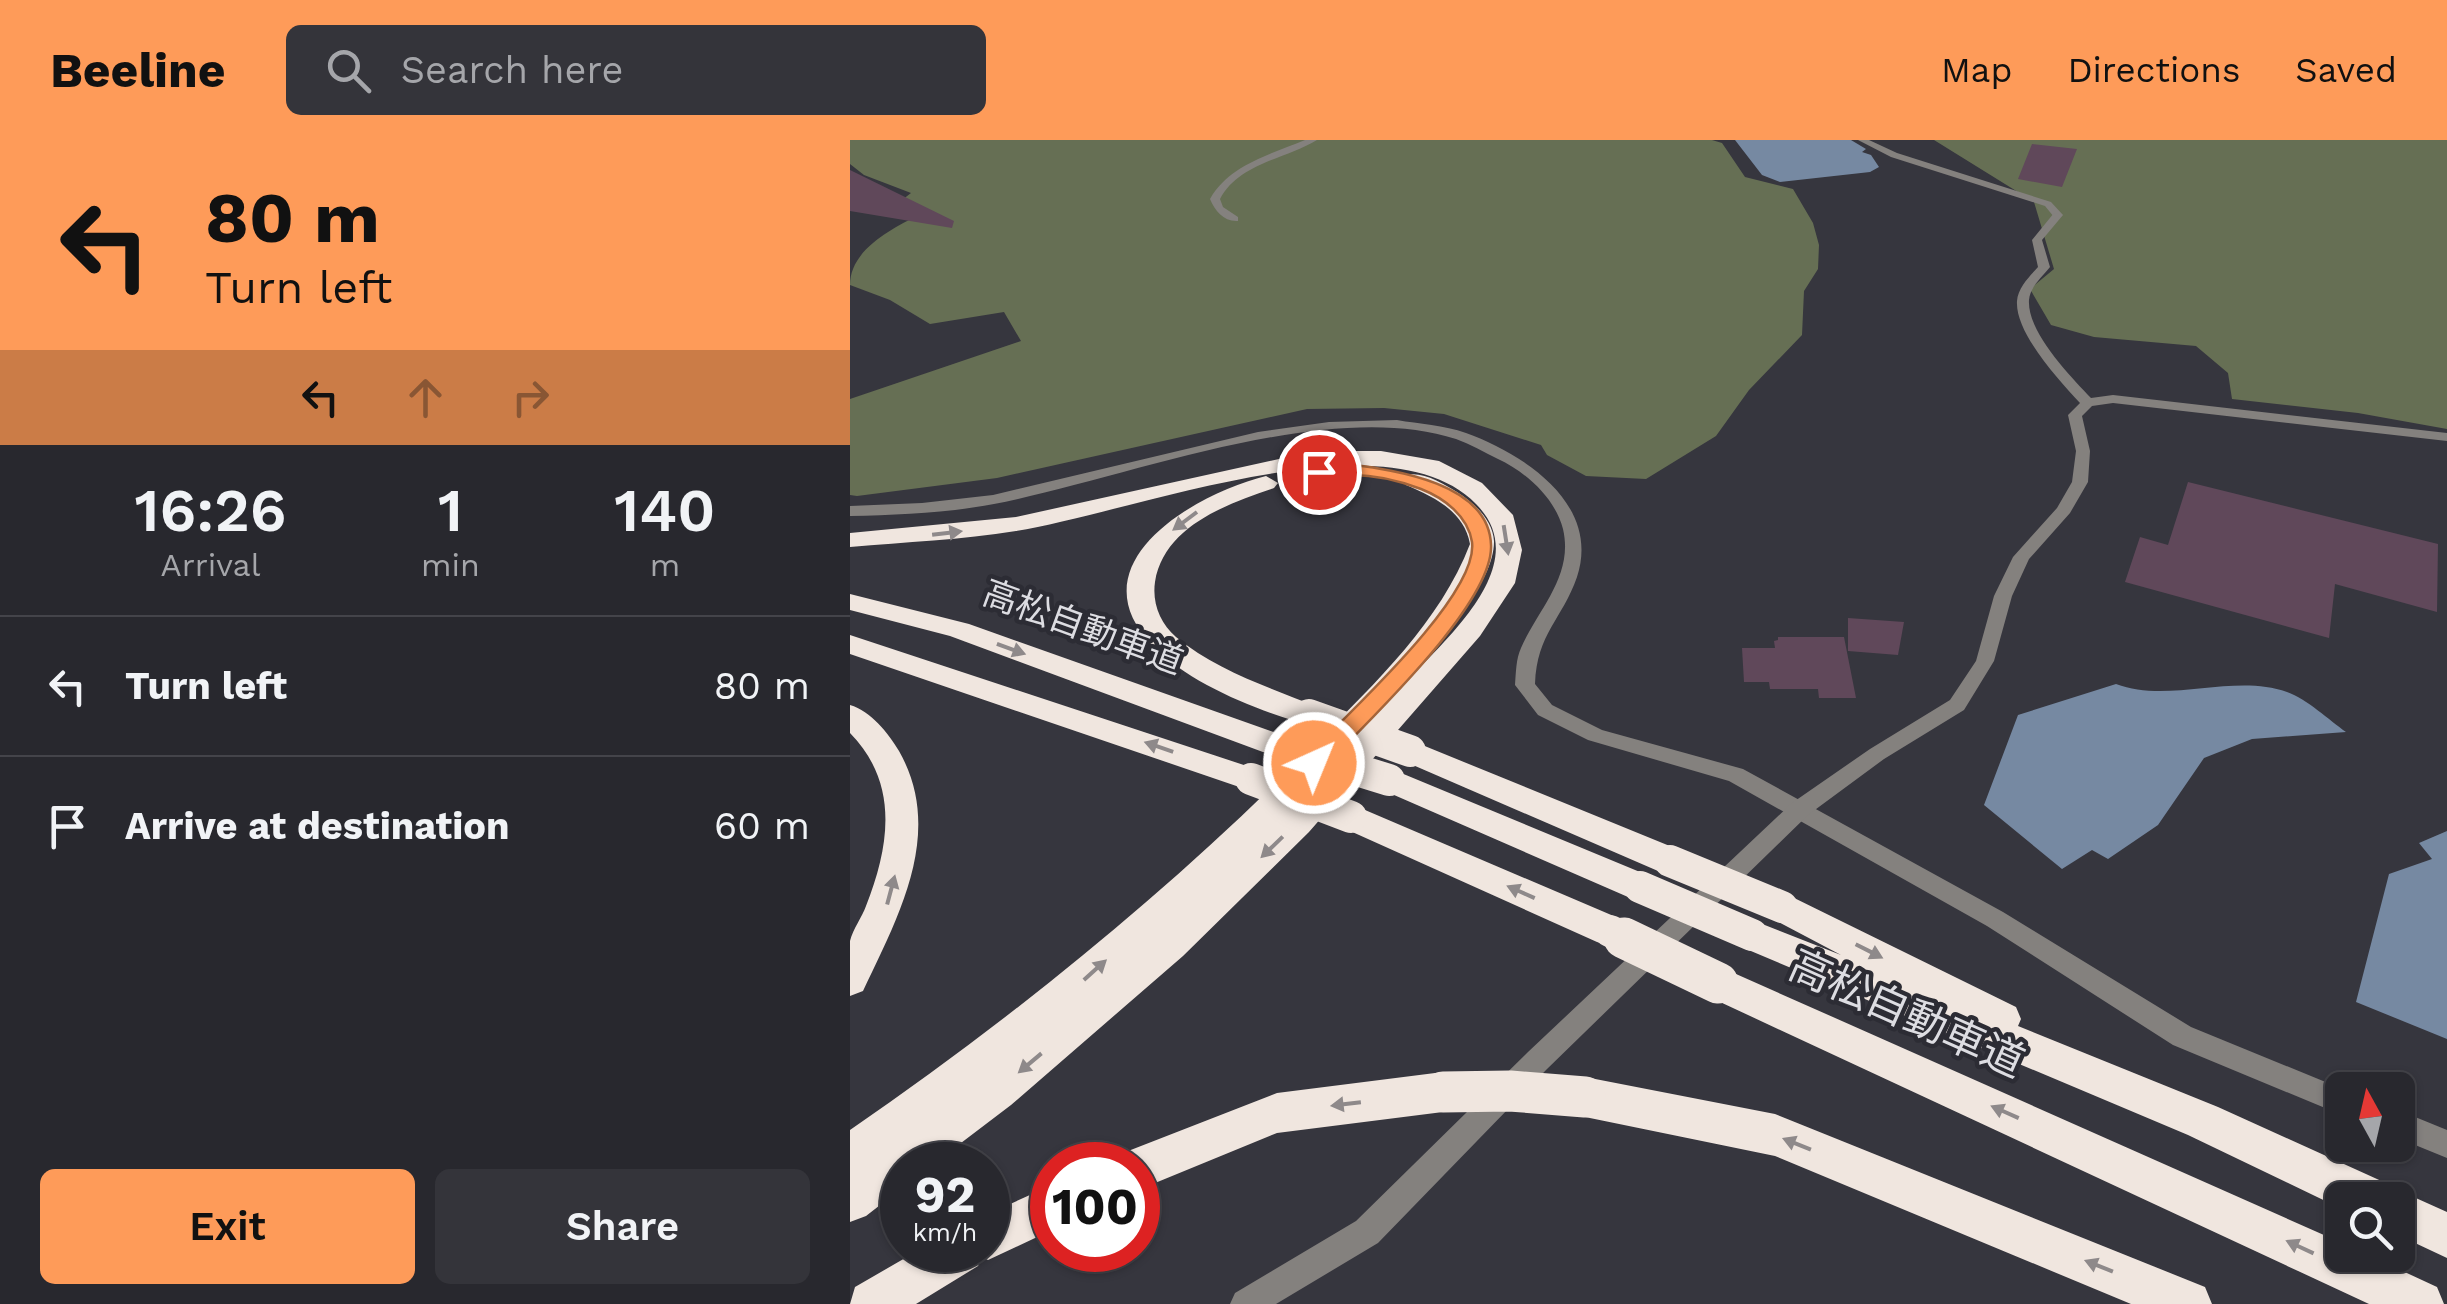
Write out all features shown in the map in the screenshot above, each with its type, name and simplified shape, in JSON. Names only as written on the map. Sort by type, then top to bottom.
[{"type":"highway","points":[[850,540],[1016,524],[1315,458],[1381,458],[1439,468],[1474,488],[1501,515],[1510,550],[1502,583],[1470,630],[1297,823],[1170,946],[1012,1079],[850,1200]]},
{"type":"highway","points":[[850,1155],[1087,978],[1234,847],[1437,633],[1470,587],[1482,544],[1471,515],[1441,491],[1402,476],[1348,469],[1289,476],[1240,491],[1196,512],[1162,538],[1142,574],[1141,608],[1165,643],[1221,676],[1310,715],[1410,752],[1782,907],[2202,1121]]},
{"type":"highway","name":"高松自動車道","points":[[850,602],[959,630],[1282,747],[1389,780],[2202,1121],[2333,1182]]},
{"type":"highway","name":"高松自動車道","points":[[850,644],[1351,816],[2231,1214],[2420,1304]]},
{"type":"highway","points":[[850,715],[874,733],[899,780],[907,831],[886,908],[850,979]]},
{"type":"highway","points":[[1160,1159],[1277,1113],[1443,1092],[1510,1091],[1584,1098],[1775,1136],[2188,1304]]},
{"type":"highway","points":[[2415,1220],[2447,1235]]},
{"type":"highway","points":[[872,1304],[925,1272]]},
{"type":"street","points":[[1234,219],[1219,209],[1215,199],[1218,189],[1232,178],[1313,140]]},
{"type":"street","points":[[1862,140],[1894,155],[2048,204],[2058,215],[2037,240],[2044,267],[2022,302],[2032,329],[2088,403]]},
{"type":"street","points":[[1246,1304],[1367,1232],[1537,1061],[1800,810],[1877,754],[1958,705],[1985,661],[2003,596],[2021,557],[2064,510],[2080,482],[2083,450],[2075,415],[2088,403],[2113,399],[2161,402],[2447,436]]},
{"type":"street","points":[[850,511],[902,510],[991,500],[1278,432],[1336,424],[1405,425],[1462,435],[1504,453],[1538,476],[1564,512],[1572,533],[1572,570],[1551,615],[1528,651],[1525,685],[1546,710],[1594,735],[1736,774],[1995,919],[2182,1036],[2325,1095]]},
{"type":"street","points":[[2415,1131],[2447,1144]]},
{"type":"green space","points":[[850,140],[1712,140],[1722,143],[1745,177],[1793,189],[1813,223],[1819,245],[1818,269],[1804,291],[1802,335],[1749,390],[1716,436],[1646,479],[1586,476],[1547,455],[1541,445],[1444,414],[1384,408],[1307,409],[997,478],[857,496],[850,495],[850,399],[1021,341],[1004,312],[930,324],[890,300],[850,285],[864,251],[919,215],[893,207],[911,193],[864,175],[850,164]]},
{"type":"green space","points":[[1934,140],[2447,140],[2447,429],[2358,413],[2232,399],[2228,373],[2196,346],[2094,337],[2051,325],[2030,289],[2054,269],[2034,202]]},
{"type":"water","points":[[1735,140],[1851,140],[1866,149],[1862,152],[1871,155],[1879,167],[1870,172],[1780,182],[1762,175]]},
{"type":"water","points":[[2116,684],[2157,691],[2267,687],[2302,700],[2346,732],[2252,739],[2204,758],[2158,825],[2108,859],[2092,850],[2062,869],[1984,805],[2018,715]]},
{"type":"water","points":[[2447,831],[2447,1039],[2356,1002],[2389,874],[2432,859],[2419,843]]},
{"type":"building","points":[[2032,144],[2077,149],[2062,187],[2018,179]]},
{"type":"building","points":[[850,170],[954,221],[952,228],[850,211]]},
{"type":"building","points":[[2188,482],[2438,544],[2437,612],[2335,584],[2329,638],[2125,582],[2140,537],[2168,545]]},
{"type":"building","points":[[1848,618],[1904,622],[1898,655],[1848,651]]},
{"type":"building","points":[[1778,637],[1844,637],[1856,698],[1819,698],[1818,689],[1770,689],[1769,682],[1744,682],[1742,648],[1775,648]]},
{"type":"route","points":[[1314,763],[1437,633],[1470,587],[1482,544],[1471,515],[1441,491],[1402,476],[1348,469],[1319,472]]}]
